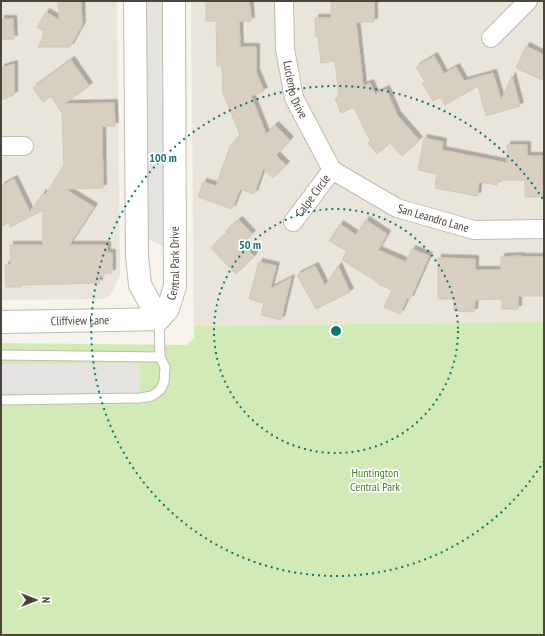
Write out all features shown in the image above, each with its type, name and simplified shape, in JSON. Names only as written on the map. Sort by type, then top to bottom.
[{"type":"street","name":"Central Park Drive","points":[[135,1],[137,256],[140,285],[158,319],[168,309],[175,286],[174,1]]},
{"type":"street","name":"Luciento Drive","points":[[284,1],[285,49],[294,98],[332,170]]},
{"type":"street","points":[[491,38],[528,1]]},
{"type":"street","points":[[540,1],[544,3]]},
{"type":"street","points":[[1,146],[24,146]]},
{"type":"street","name":"Calpe Circle","points":[[293,222],[332,170]]},
{"type":"street","name":"San Leandro Lane","points":[[332,170],[397,208],[474,230],[544,229]]},
{"type":"street","points":[[118,320],[130,309],[140,285]]},
{"type":"street","name":"Cliffview Lane","points":[[1,322],[158,319]]},
{"type":"lane","points":[[1,400],[140,398],[152,396],[160,390],[164,382],[165,367],[160,357],[158,319]]},
{"type":"lane","points":[[1,354],[160,357]]},
{"type":"shaded area","points":[[1,1],[117,1],[120,275],[112,292],[106,299],[1,300]]},
{"type":"shaded area","points":[[130,1],[178,1],[178,254],[132,231]]},
{"type":"shaded area","points":[[191,1],[544,1],[544,322],[194,326]]},
{"type":"shaded area","points":[[140,363],[140,393],[1,394],[1,364]]},
{"type":"green space","name":"Huntington Central Park","points":[[544,322],[544,635],[1,635],[1,343],[186,345],[194,338],[194,326]]},
{"type":"building","points":[[58,1],[81,1],[82,25],[70,47],[38,47],[44,31],[37,27],[46,12],[59,20]]},
{"type":"building","points":[[206,1],[249,1],[251,21],[239,21],[240,47],[256,47],[256,72],[264,91],[251,96],[266,134],[275,125],[290,140],[276,155],[286,165],[273,178],[263,169],[254,194],[240,189],[232,209],[198,197],[203,182],[216,186],[230,146],[240,135],[223,93],[222,66],[217,66],[216,21],[206,21]]},
{"type":"building","points":[[331,1],[374,1],[374,22],[356,22],[363,86],[370,83],[375,94],[386,89],[397,115],[419,140],[402,156],[390,143],[377,154],[368,143],[371,140],[367,135],[354,107],[341,113],[335,98],[339,97],[335,61],[321,63],[318,36],[316,37],[315,18],[331,18]]},
{"type":"building","points":[[1,19],[13,19],[14,39],[1,39]]},
{"type":"building","points":[[526,46],[544,55],[544,81],[516,68]]},
{"type":"building","points":[[434,56],[444,74],[456,67],[464,81],[493,73],[501,100],[512,76],[520,106],[486,116],[478,86],[445,105],[440,97],[433,101],[422,83],[425,82],[416,67]]},
{"type":"building","points":[[71,60],[89,86],[64,104],[114,103],[115,126],[102,126],[103,188],[65,189],[94,207],[69,245],[107,245],[107,253],[112,253],[112,273],[104,273],[104,276],[99,276],[99,283],[21,285],[21,287],[6,287],[5,265],[11,265],[10,245],[43,245],[43,210],[10,227],[10,222],[1,227],[1,186],[14,179],[30,212],[43,193],[45,195],[64,165],[62,113],[51,96],[43,102],[33,88]]},
{"type":"building","points":[[14,64],[14,95],[1,100],[1,68]]},
{"type":"building","points":[[424,138],[443,142],[442,150],[507,163],[507,145],[527,145],[527,156],[542,156],[543,197],[525,197],[525,180],[498,180],[497,185],[479,182],[477,196],[435,188],[437,174],[418,170]]},
{"type":"building","points":[[239,220],[252,234],[242,244],[254,256],[236,274],[211,248],[227,233],[226,231]]},
{"type":"building","points":[[366,220],[387,234],[378,250],[406,262],[412,249],[429,256],[410,299],[407,298],[400,314],[384,307],[392,290],[378,284],[379,283],[342,260],[347,251],[329,241],[340,224],[356,235]]},
{"type":"building","points":[[501,257],[544,257],[544,296],[518,296],[518,309],[502,309],[502,299],[475,300],[474,312],[454,311],[454,299],[438,299],[438,258],[475,259],[475,270],[501,270]]},
{"type":"building","points":[[259,262],[276,266],[270,289],[291,278],[281,320],[261,315],[264,303],[249,299]]},
{"type":"building","points":[[315,266],[325,286],[338,266],[350,292],[316,309],[297,275]]}]
